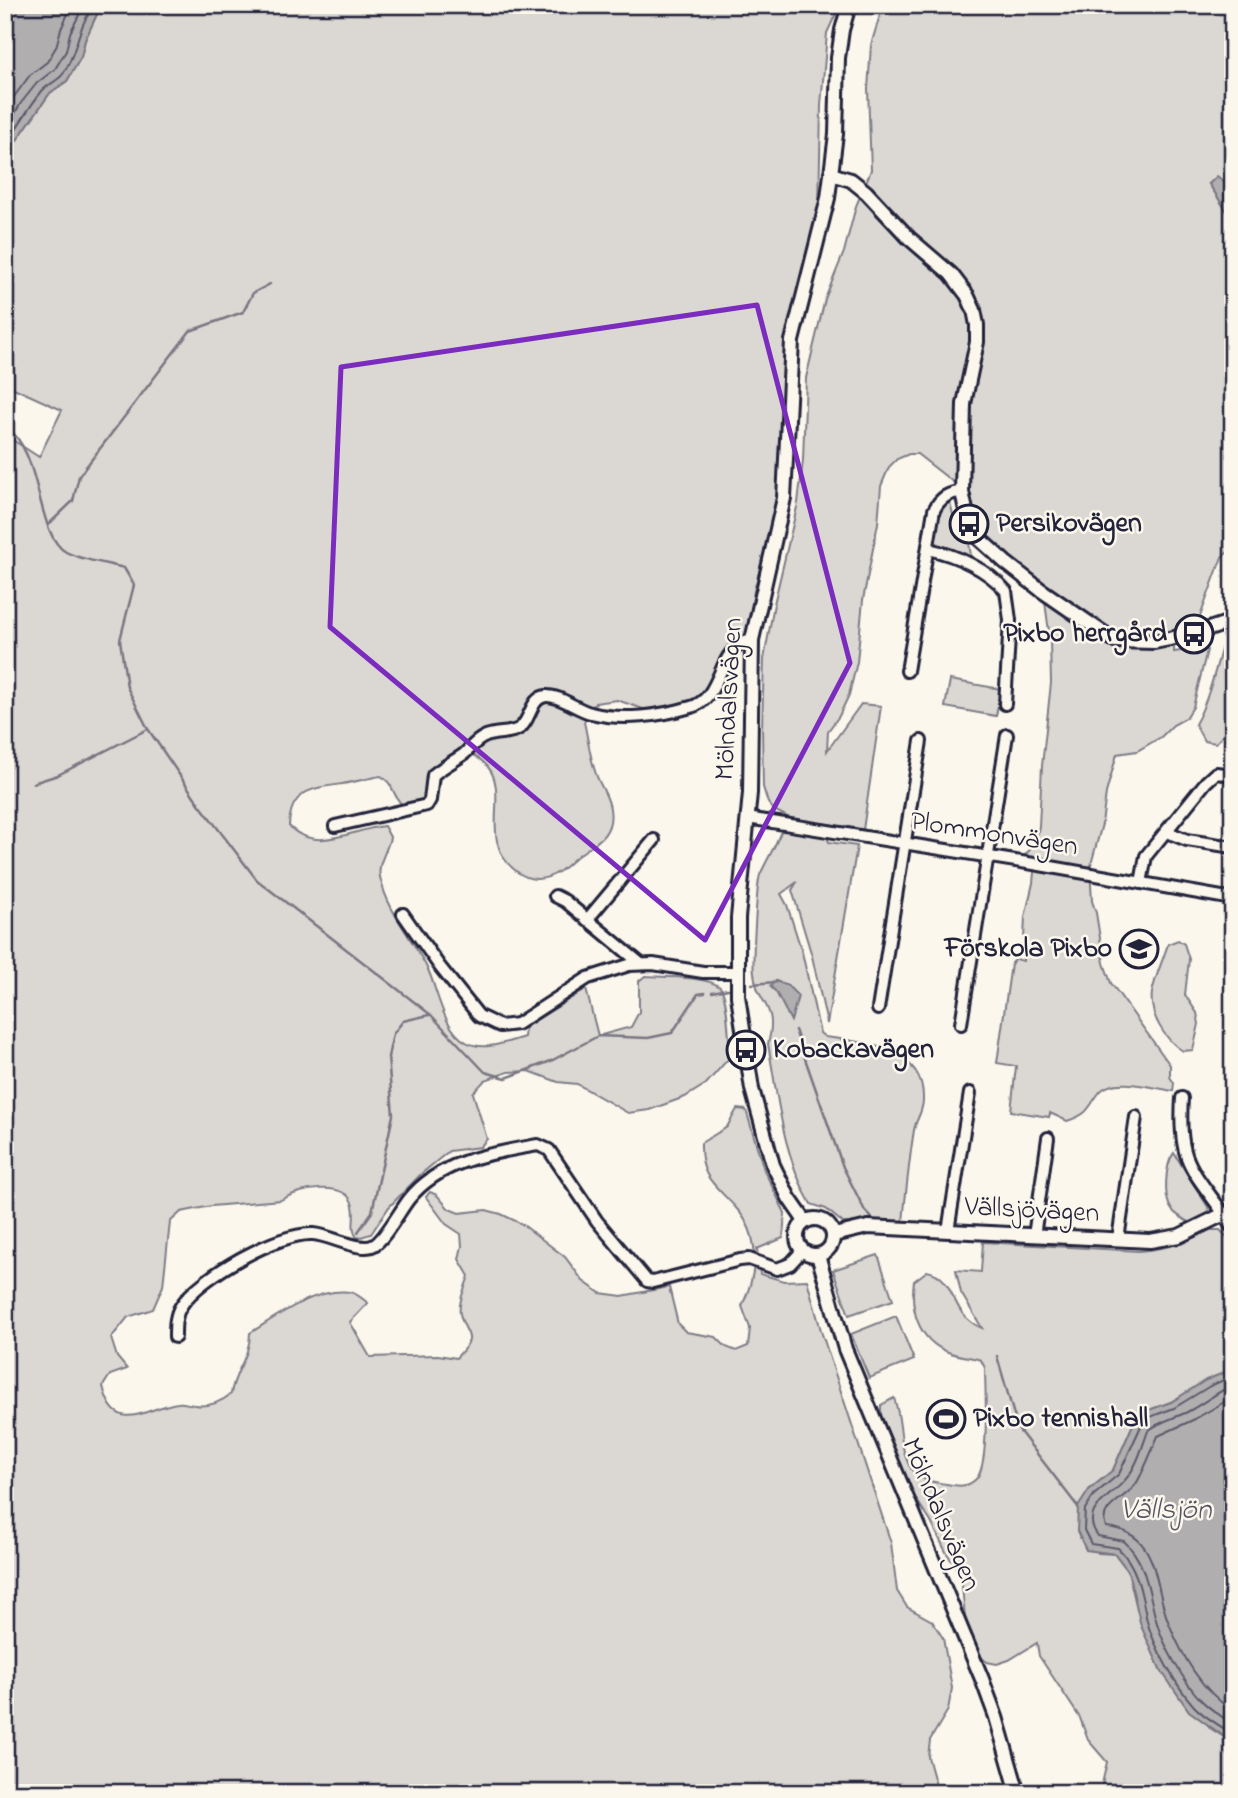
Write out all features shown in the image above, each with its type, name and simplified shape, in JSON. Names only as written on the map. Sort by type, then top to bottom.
[{"type":"street","name":"Mölndalsvägen","points":[[806,1221],[785,1190],[767,1146],[751,1082],[738,996],[740,883],[752,748],[752,640],[783,498],[792,341],[823,224],[836,134],[838,58],[849,5]]},
{"type":"street","points":[[831,174],[851,180],[866,192],[909,238],[951,274],[967,295],[974,310],[977,342],[964,404],[962,492],[974,534],[1023,576],[1115,641],[1154,642],[1194,634],[1233,621]]},
{"type":"street","points":[[907,671],[932,521],[938,503],[949,494],[962,492]]},
{"type":"street","points":[[928,549],[947,553],[964,561],[989,576],[1006,591],[1010,620],[1005,704]]},
{"type":"street","points":[[335,826],[427,805],[433,775],[464,754],[481,738],[519,728],[526,721],[537,700],[542,697],[554,698],[593,714],[619,716],[662,714],[693,706],[710,694],[731,651],[737,645],[752,640]]},
{"type":"street","points":[[961,1024],[1007,735]]},
{"type":"street","points":[[878,1009],[921,741]]},
{"type":"street","points":[[1141,883],[1146,856],[1206,782],[1216,773],[1233,775]]},
{"type":"street","name":"Plommonvägen","points":[[747,818],[988,856],[1233,899]]},
{"type":"street","points":[[1167,831],[1187,840],[1233,847]]},
{"type":"street","points":[[587,920],[654,840]]},
{"type":"street","points":[[555,896],[565,901],[640,964]]},
{"type":"street","points":[[403,914],[479,1016],[499,1026],[510,1027],[527,1019],[588,978],[607,970],[640,964],[703,972],[737,972]]},
{"type":"street","points":[[948,1231],[970,1093]]},
{"type":"street","points":[[1182,1098],[1180,1130],[1190,1168],[1233,1227]]},
{"type":"street","points":[[1118,1239],[1136,1117]]},
{"type":"street","points":[[1034,1236],[1048,1138]]},
{"type":"street","points":[[175,1337],[176,1319],[183,1302],[235,1262],[271,1244],[310,1234],[337,1238],[358,1247],[373,1246],[383,1238],[411,1196],[436,1174],[460,1163],[538,1145],[549,1150],[597,1221],[647,1281],[653,1282],[749,1259],[777,1269],[793,1262],[803,1251]]},
{"type":"street","name":"Vällsjövägen","points":[[834,1235],[868,1227],[1165,1240],[1224,1214]]},
{"type":"street","points":[[824,1220],[834,1235],[831,1247],[818,1255],[810,1255],[798,1244],[797,1235],[806,1221],[824,1220]]},
{"type":"street","name":"Mölndalsvägen","points":[[818,1255],[845,1349],[982,1679],[1018,1793]]},
{"type":"highlighted area","points":[[757,305],[850,663],[705,940],[330,627],[341,367]]},
{"type":"shaded area","points":[[113,5],[840,5],[827,33],[821,105],[819,208],[784,352],[780,477],[773,519],[754,591],[747,637],[733,643],[722,653],[708,693],[683,708],[649,711],[617,700],[595,703],[584,722],[594,768],[606,796],[611,818],[607,831],[598,841],[549,877],[527,877],[516,871],[505,859],[498,846],[496,832],[494,778],[486,764],[467,750],[434,778],[430,795],[422,805],[402,805],[388,782],[381,776],[322,787],[305,793],[290,814],[289,826],[311,838],[335,838],[384,826],[390,837],[380,867],[384,890],[395,915],[429,972],[447,1020],[458,1036],[466,1042],[487,1046],[524,1037],[525,1027],[586,989],[598,1036],[631,1027],[639,1012],[639,981],[645,976],[673,977],[705,981],[720,987],[726,1009],[730,1057],[706,1084],[685,1097],[649,1110],[628,1113],[577,1084],[558,1082],[529,1071],[508,1072],[485,1080],[473,1093],[487,1139],[480,1147],[449,1151],[421,1174],[389,1207],[371,1234],[357,1238],[353,1206],[349,1198],[332,1189],[298,1192],[281,1200],[211,1206],[181,1212],[170,1222],[163,1286],[153,1309],[128,1317],[111,1338],[117,1357],[127,1369],[110,1375],[103,1386],[108,1402],[115,1411],[124,1415],[143,1413],[178,1403],[209,1405],[219,1402],[231,1394],[247,1350],[250,1333],[297,1304],[323,1294],[337,1292],[352,1293],[368,1303],[350,1322],[370,1357],[438,1355],[456,1358],[469,1339],[460,1309],[469,1276],[459,1259],[461,1234],[446,1224],[426,1197],[430,1192],[437,1195],[449,1209],[459,1213],[486,1210],[522,1224],[565,1257],[583,1281],[600,1293],[622,1296],[669,1287],[678,1324],[686,1332],[716,1337],[726,1347],[736,1351],[748,1346],[750,1328],[742,1306],[754,1268],[753,1243],[744,1219],[710,1180],[701,1155],[701,1143],[727,1127],[737,1109],[746,1110],[764,1170],[785,1213],[783,1238],[757,1249],[760,1274],[784,1281],[807,1280],[822,1334],[891,1543],[897,1591],[907,1607],[932,1621],[943,1638],[952,1688],[948,1710],[930,1740],[928,1757],[938,1793],[5,1793],[5,435],[39,457],[62,410],[5,384],[5,157],[50,93],[67,81],[81,57],[85,40],[98,12]]},
{"type":"shaded area","points":[[883,5],[1233,5],[1233,194],[1224,181],[1209,184],[1228,213],[1233,227],[1233,548],[1222,557],[1198,622],[1174,630],[1174,652],[1201,648],[1207,650],[1193,707],[1186,718],[1173,725],[1161,737],[1137,751],[1117,754],[1090,868],[1092,901],[1104,963],[1111,983],[1170,1065],[1173,1091],[1134,1084],[1113,1085],[1099,1093],[1084,1113],[1067,1121],[1050,1113],[1049,1117],[1011,1111],[1016,1066],[997,1063],[1011,964],[1016,959],[1023,961],[1025,917],[1033,883],[1035,862],[1026,854],[1036,843],[1039,826],[1051,683],[1050,639],[1045,602],[1048,587],[994,545],[977,520],[969,484],[953,482],[917,454],[897,459],[889,467],[881,486],[878,523],[863,600],[857,662],[849,695],[828,731],[827,751],[861,704],[881,706],[863,830],[822,823],[829,842],[857,846],[827,1024],[812,956],[792,890],[797,882],[781,894],[802,952],[820,1033],[825,1037],[874,1045],[889,1051],[914,1069],[921,1083],[923,1104],[914,1130],[903,1222],[843,1223],[826,1209],[811,1204],[794,1167],[783,1127],[768,1044],[771,1020],[756,984],[754,954],[760,875],[786,816],[774,810],[768,803],[763,787],[764,659],[798,503],[803,460],[806,378],[825,299],[844,252],[856,206],[871,170],[868,89],[871,45]]},
{"type":"shaded area","points":[[950,502],[957,531],[969,543],[972,562],[935,545],[936,520],[941,510]]},
{"type":"shaded area","points":[[1233,637],[1233,724],[1216,743],[1204,741],[1195,724],[1208,694],[1224,639]]},
{"type":"shaded area","points":[[950,680],[1001,689],[996,716],[945,707]]},
{"type":"shaded area","points":[[1178,940],[1184,944],[1189,959],[1185,995],[1197,1013],[1199,1024],[1193,1050],[1183,1051],[1164,1034],[1153,1010],[1152,1001],[1155,981],[1168,944]]},
{"type":"shaded area","points":[[1174,1153],[1208,1207],[1210,1215],[1193,1225],[1174,1212],[1168,1200],[1167,1174]]},
{"type":"shaded area","points":[[1210,1230],[1220,1230],[1233,1243],[1233,1369],[1171,1402],[1146,1411],[1134,1422],[1113,1470],[1089,1490],[1098,1553],[1115,1554],[1128,1571],[1135,1595],[1210,1728],[1233,1743],[1233,1793],[1100,1793],[1107,1762],[1088,1740],[1080,1718],[1039,1656],[1037,1643],[997,1664],[987,1662],[976,1653],[965,1617],[961,1576],[901,1476],[881,1430],[881,1405],[894,1398],[905,1453],[915,1474],[937,1483],[958,1486],[969,1484],[976,1479],[983,1459],[986,1426],[985,1368],[981,1360],[948,1352],[929,1340],[915,1313],[914,1281],[927,1271],[937,1275],[949,1288],[963,1314],[982,1328],[961,1293],[956,1270],[981,1272],[983,1242],[1139,1251],[1176,1244]]},
{"type":"shaded area","points":[[878,1255],[893,1300],[849,1315],[833,1270]]},
{"type":"shaded area","points":[[896,1316],[914,1360],[869,1378],[851,1334]]},
{"type":"water","points":[[5,5],[113,5],[98,12],[85,40],[81,57],[67,81],[50,93],[5,157]]},
{"type":"water","points":[[1217,176],[1228,186],[1230,192],[1233,227],[1228,213],[1209,184]]},
{"type":"water","points":[[776,981],[788,986],[798,996],[791,1021],[770,986]]},
{"type":"water","name":"Vällsjön","points":[[1233,1369],[1233,1743],[1189,1711],[1160,1669],[1141,1626],[1128,1571],[1115,1554],[1086,1550],[1077,1531],[1078,1507],[1089,1490],[1113,1470],[1134,1422],[1146,1411],[1171,1402],[1206,1380]]},
{"type":"waterway","points":[[48,525],[73,501],[79,476],[190,331],[243,312],[253,293],[270,284]]},
{"type":"waterway","points":[[5,426],[17,438],[26,454],[43,511],[56,542],[71,555],[124,568],[134,585],[120,640],[127,687],[148,729],[200,805],[257,880],[431,1015],[485,1072],[506,1078],[551,1061],[598,1036],[648,1038],[672,1033],[698,994],[705,993]]},
{"type":"waterway","points":[[33,783],[58,775],[146,730]]},
{"type":"waterway","points":[[752,984],[776,982]]},
{"type":"waterway","points":[[712,992],[728,989]]},
{"type":"waterway","points":[[358,1232],[372,1212],[393,1115],[388,1057],[393,1034],[403,1021],[429,1015]]},
{"type":"waterway","points":[[795,1030],[843,1167],[865,1211],[872,1218]]},
{"type":"waterway","points":[[997,1356],[1018,1429],[1078,1507]]},
{"type":"place","name":"Persikovägen","points":[[969,524]]},
{"type":"place","name":"Pixbo herrgård","points":[[1194,634]]},
{"type":"place","name":"Förskola Pixbo","points":[[1139,949]]},
{"type":"place","name":"Kobackavägen","points":[[746,1050]]},
{"type":"place","name":"Pixbo tennishall","points":[[946,1419]]}]
